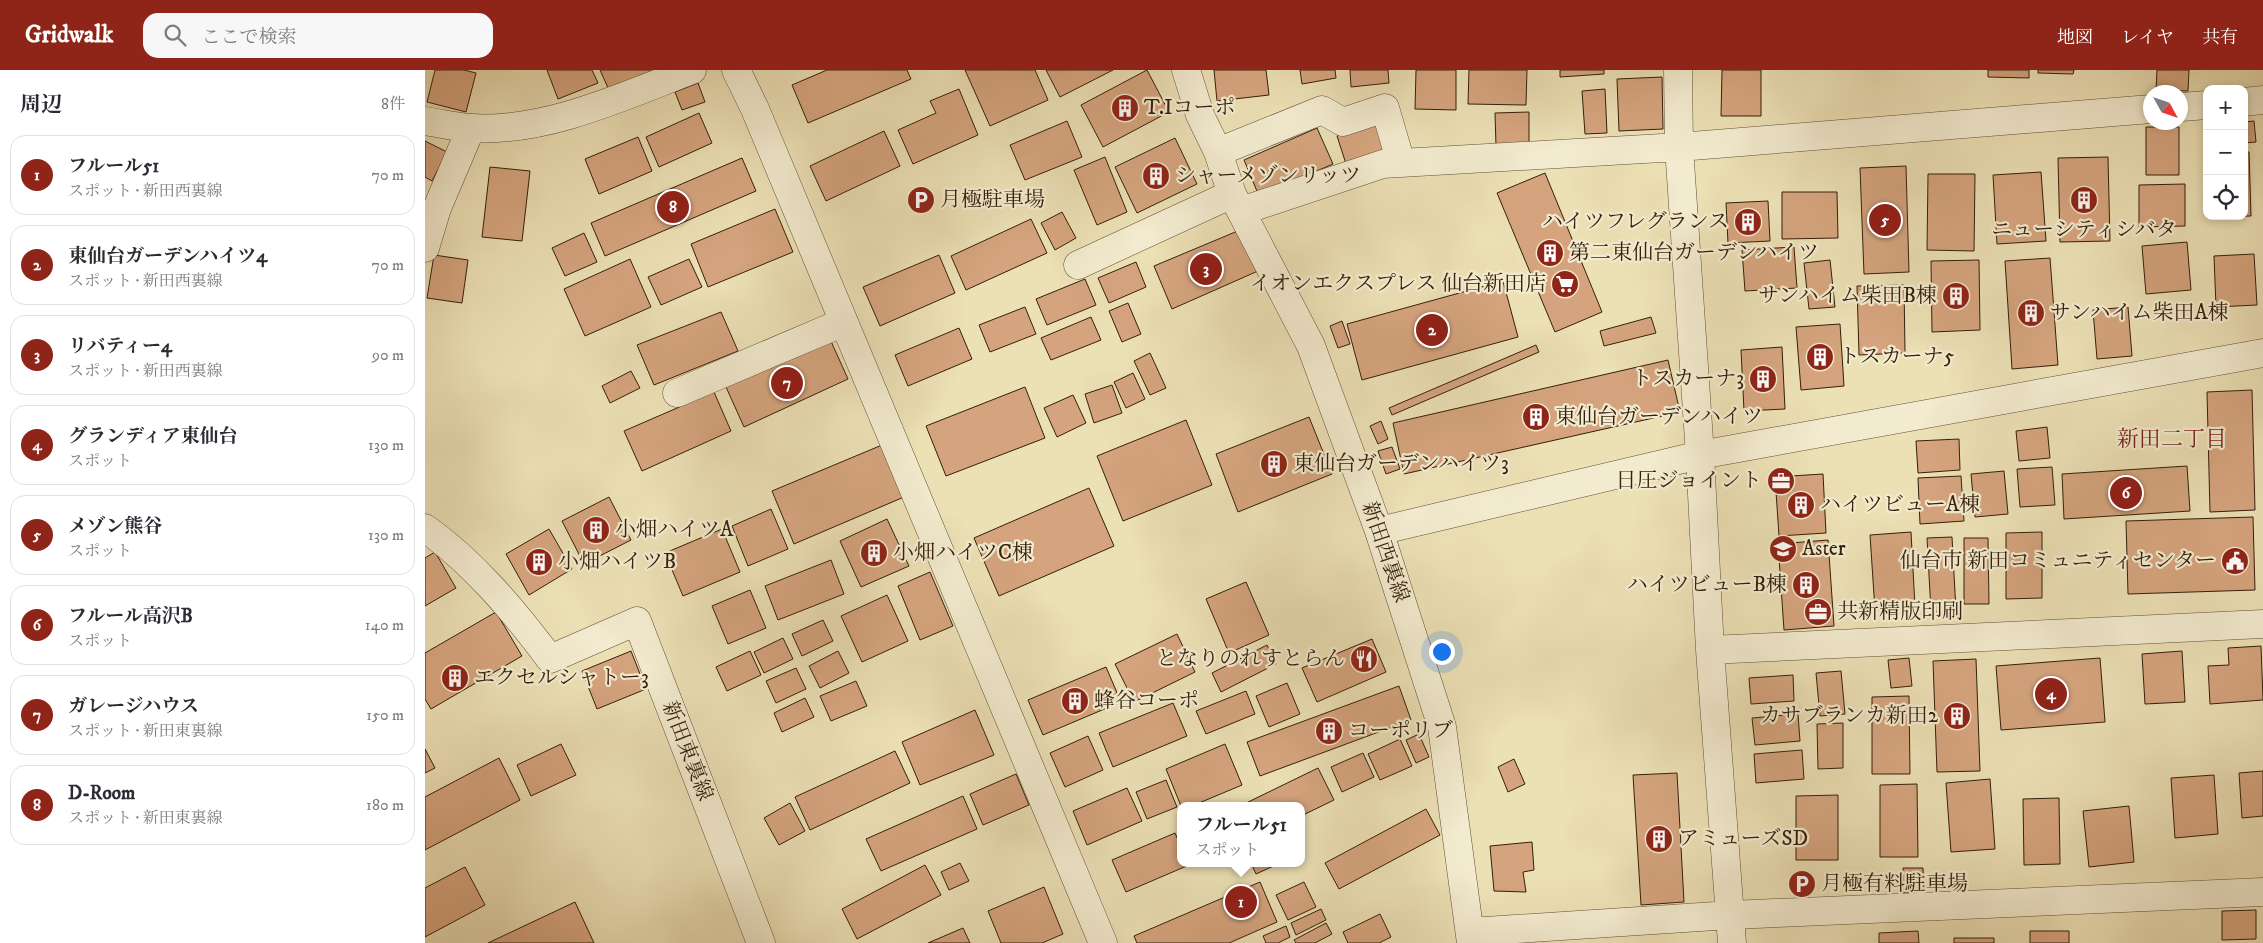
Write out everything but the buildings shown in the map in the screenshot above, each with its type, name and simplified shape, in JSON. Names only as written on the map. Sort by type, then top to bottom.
[{"type":"street","points":[[425,121],[471,128],[523,125],[588,109],[692,70]]},
{"type":"street","points":[[736,70],[755,109],[1103,943]]},
{"type":"street","name":"新田西裏線","points":[[1186,70],[1200,115],[1218,152],[1237,203],[1311,346],[1379,531],[1442,727],[1471,937]]},
{"type":"street","points":[[1679,70],[1679,147],[1700,455],[1710,650],[1732,943]]},
{"type":"street","points":[[2248,102],[2263,100]]},
{"type":"street","points":[[2188,106],[2203,105]]},
{"type":"street","points":[[1218,152],[1322,110],[1343,122],[1385,108],[1401,163]]},
{"type":"street","points":[[1078,265],[1237,203],[1383,164],[1679,147],[2143,110]]},
{"type":"street","points":[[425,248],[437,208],[471,128]]},
{"type":"street","points":[[677,393],[844,322]]},
{"type":"street","points":[[1379,531],[1700,455],[2263,353]]},
{"type":"street","name":"新田東裏線","points":[[425,528],[443,541],[515,613],[550,659],[637,621],[761,943]]},
{"type":"street","points":[[1710,650],[2263,624]]},
{"type":"street","points":[[1471,937],[1731,915],[2263,892]]},
{"type":"place","name":"T.Iコーポ","points":[[1125,108]]},
{"type":"place","name":"シャーメゾンリッツ","points":[[1156,176]]},
{"type":"place","name":"月極駐車場","points":[[921,200]]},
{"type":"place","name":"ニューシティシバタ","points":[[2084,200]]},
{"type":"place","name":"D-Room","points":[[673,207]]},
{"type":"place","name":"メゾン熊谷","points":[[1885,220]]},
{"type":"place","name":"ハイツフレグランス","points":[[1748,222]]},
{"type":"place","name":"第二東仙台ガーデンハイツ","points":[[1550,253]]},
{"type":"place","name":"リバティー4","points":[[1206,269]]},
{"type":"place","name":"イオンエクスプレス 仙台新田店","points":[[1565,284]]},
{"type":"place","name":"サンハイム柴田B棟","points":[[1956,296]]},
{"type":"place","name":"サンハイム柴田A棟","points":[[2031,313]]},
{"type":"place","name":"東仙台ガーデンハイツ4","points":[[1432,330]]},
{"type":"place","name":"トスカーナ5","points":[[1820,357]]},
{"type":"place","name":"トスカーナ3","points":[[1763,379]]},
{"type":"place","name":"ガレージハウス","points":[[787,383]]},
{"type":"place","name":"東仙台ガーデンハイツ","points":[[1536,417]]},
{"type":"place","name":"東仙台ガーデンハイツ3","points":[[1274,464]]},
{"type":"place","name":"日圧ジョイント","points":[[1781,481]]},
{"type":"place","name":"フルール高沢B","points":[[2126,493]]},
{"type":"place","name":"ハイツビューA棟","points":[[1801,505]]},
{"type":"place","name":"小畑ハイツA","points":[[596,530]]},
{"type":"place","name":"Aster","points":[[1783,549]]},
{"type":"place","name":"小畑ハイツC棟","points":[[874,553]]},
{"type":"place","name":"仙台市 新田コミュニティセンター","points":[[2235,561]]},
{"type":"place","name":"小畑ハイツB","points":[[539,562]]},
{"type":"place","name":"ハイツビューB棟","points":[[1806,585]]},
{"type":"place","name":"共新精版印刷","points":[[1818,612]]},
{"type":"place","name":"となりのれすとらん","points":[[1364,659]]},
{"type":"place","name":"エクセルシャトー3","points":[[455,678]]},
{"type":"place","name":"グランディア東仙台","points":[[2051,694]]},
{"type":"place","name":"蜂谷コーポ","points":[[1075,701]]},
{"type":"place","name":"カサブランカ新田2","points":[[1957,716]]},
{"type":"place","name":"コーポリブ","points":[[1329,731]]},
{"type":"place","name":"アミューズSD","points":[[1659,839]]},
{"type":"place","name":"月極有料駐車場","points":[[1802,884]]},
{"type":"place","name":"フルール51","points":[[1241,902]]},
{"type":"district","name":"新田二丁目","points":[[2172,439]]}]
